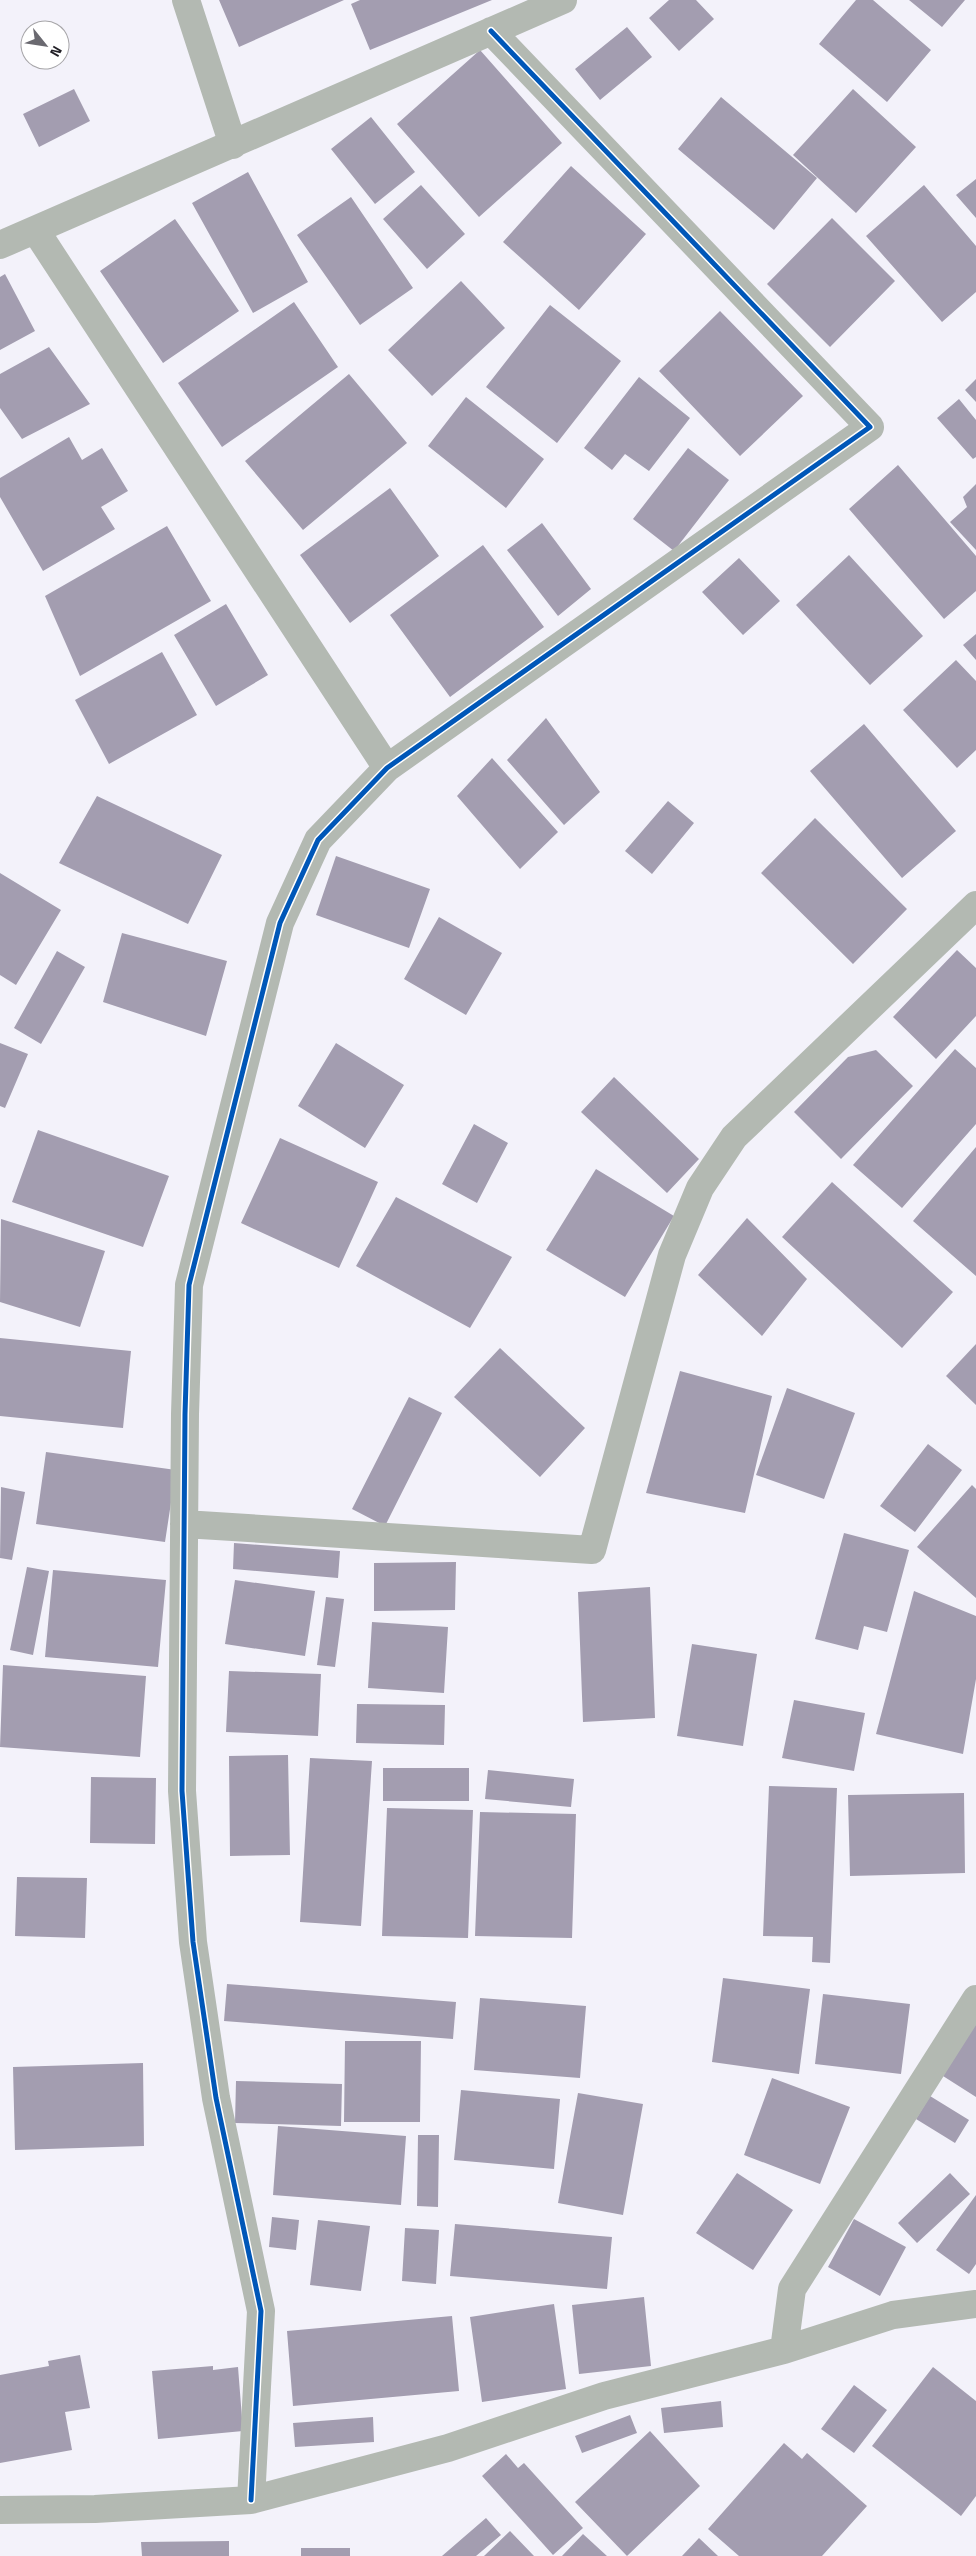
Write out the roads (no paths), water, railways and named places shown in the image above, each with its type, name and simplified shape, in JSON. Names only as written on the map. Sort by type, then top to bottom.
[{"type":"street","points":[[186,0],[233,146]]},
{"type":"street","points":[[0,245],[233,146],[563,0]]},
{"type":"street","points":[[251,2500],[260,2311],[216,2098],[193,1942],[182,1791],[184,1524],[189,1285],[280,923],[318,840],[388,768],[870,427],[491,31]]},
{"type":"street","points":[[36,231],[388,768]]},
{"type":"street","points":[[184,1524],[592,1550],[672,1255],[700,1188],[734,1137],[976,905]]},
{"type":"street","points":[[784,2350],[792,2289],[976,1999]]},
{"type":"street","points":[[0,2510],[95,2509],[251,2500],[448,2448],[604,2396],[784,2350],[893,2315],[976,2304]]}]
